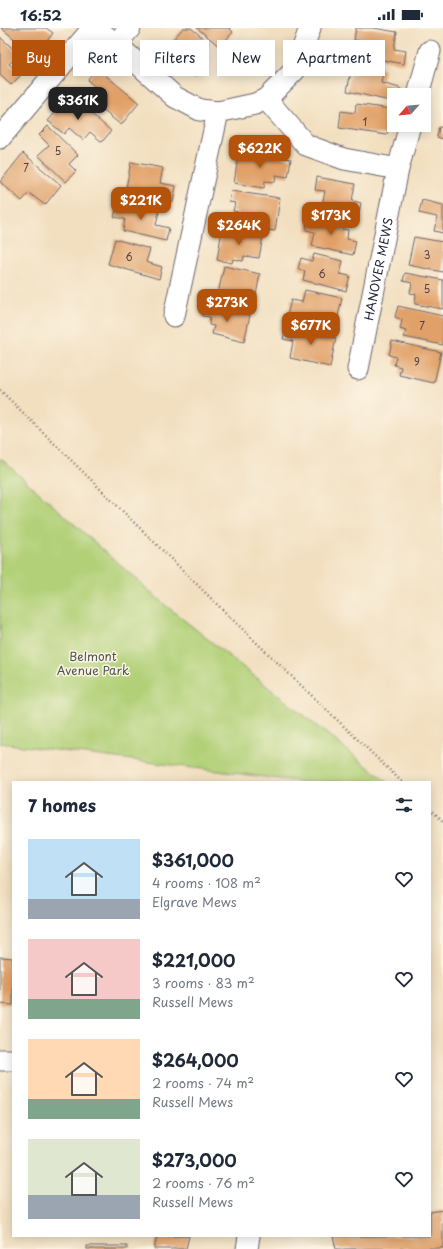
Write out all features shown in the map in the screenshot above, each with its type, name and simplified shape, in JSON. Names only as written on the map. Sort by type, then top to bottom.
[{"type":"street","points":[[0,138],[94,28],[123,36],[175,97],[200,110],[218,112],[255,104],[266,99],[295,70],[310,28]]},
{"type":"street","points":[[420,88],[430,51]]},
{"type":"street","points":[[266,99],[306,145],[344,158],[398,169]]},
{"type":"street","points":[[174,316],[218,112]]},
{"type":"street","name":"HANOVER MEWS","points":[[358,369],[398,169],[408,132]]},
{"type":"street","points":[[0,1060],[12,1060]]},
{"type":"street","points":[[247,1249],[249,1237]]},
{"type":"path","points":[[0,390],[235,622],[401,781]]},
{"type":"path","points":[[431,810],[443,821]]},
{"type":"green space","name":"Belmont Avenue Park","points":[[0,458],[165,605],[386,781],[295,781],[0,743]]},
{"type":"building","points":[[1,28],[46,28],[53,33],[48,40],[16,40]]},
{"type":"building","points":[[183,28],[191,28],[205,40],[173,40]]},
{"type":"building","points":[[197,28],[229,28],[233,32],[226,40],[217,40],[217,45]]},
{"type":"building","points":[[356,28],[373,28],[397,32],[394,49],[406,51],[404,64],[385,60],[385,40],[354,40]]},
{"type":"building","points":[[0,37],[12,48],[12,61],[9,64],[12,67],[12,76],[20,76],[11,85],[0,75]]},
{"type":"building","points":[[90,76],[107,76],[139,103],[121,125],[90,100],[98,89],[87,80]]},
{"type":"building","points":[[350,76],[382,76],[381,83],[400,88],[387,88],[387,100],[347,91]]},
{"type":"building","points":[[70,95],[111,131],[102,142],[90,132],[83,140],[69,128],[64,134],[48,121]]},
{"type":"building","points":[[356,104],[387,108],[387,135],[339,128],[341,111],[355,113]]},
{"type":"building","points":[[48,126],[78,155],[69,164],[76,171],[66,182],[38,155],[49,145],[39,135]]},
{"type":"building","points":[[439,127],[443,127],[443,139],[437,137]]},
{"type":"building","points":[[239,151],[291,159],[288,177],[276,175],[275,182],[265,181],[264,188],[234,183]]},
{"type":"building","points":[[23,153],[61,185],[45,205],[29,193],[22,201],[0,182]]},
{"type":"building","points":[[131,162],[163,168],[160,183],[176,186],[173,202],[125,193]]},
{"type":"building","points":[[317,177],[355,184],[352,201],[361,203],[359,212],[322,205],[325,191],[315,190]]},
{"type":"building","points":[[231,191],[280,198],[275,231],[237,225],[238,212],[233,211],[235,203],[229,202]]},
{"type":"building","points":[[422,200],[443,205],[443,233],[434,231],[437,217],[419,213]]},
{"type":"building","points":[[118,202],[159,211],[156,225],[169,228],[166,241],[123,231],[125,219],[114,217]]},
{"type":"building","points":[[320,217],[344,222],[342,229],[348,230],[347,239],[356,241],[353,255],[312,246],[315,232],[306,230],[308,220],[319,222]]},
{"type":"building","points":[[222,230],[263,237],[259,258],[244,256],[243,261],[233,259],[232,263],[217,260]]},
{"type":"building","points":[[414,237],[443,242],[443,272],[408,265]]},
{"type":"building","points":[[115,239],[150,249],[146,262],[162,267],[159,279],[108,264]]},
{"type":"building","points":[[314,254],[343,261],[340,274],[350,276],[346,291],[303,280],[305,271],[298,269],[301,258],[312,261]]},
{"type":"building","points":[[224,266],[260,274],[254,305],[217,298]]},
{"type":"building","points":[[405,273],[443,280],[443,309],[415,304],[416,294],[410,293],[412,283],[403,281]]},
{"type":"building","points":[[305,290],[342,298],[336,326],[287,316],[291,300],[302,302]]},
{"type":"building","points":[[204,305],[250,315],[244,342],[212,334],[214,326],[209,325],[210,317],[202,316]]},
{"type":"building","points":[[398,306],[443,316],[443,345],[404,337],[406,331],[400,329],[402,320],[395,317]]},
{"type":"building","points":[[286,326],[336,338],[330,367],[290,358],[293,341],[283,339]]},
{"type":"building","points":[[392,341],[441,352],[434,383],[399,375],[401,367],[394,365],[396,357],[389,355]]},
{"type":"building","points":[[0,957],[12,958],[12,1005],[0,1004]]},
{"type":"building","points":[[443,1210],[443,1248],[336,1249],[333,1237],[431,1237],[431,1212]]},
{"type":"building","points":[[157,1237],[189,1237],[186,1249],[154,1249]]},
{"type":"building","points":[[87,1246],[127,1246],[127,1249],[87,1249]]}]
